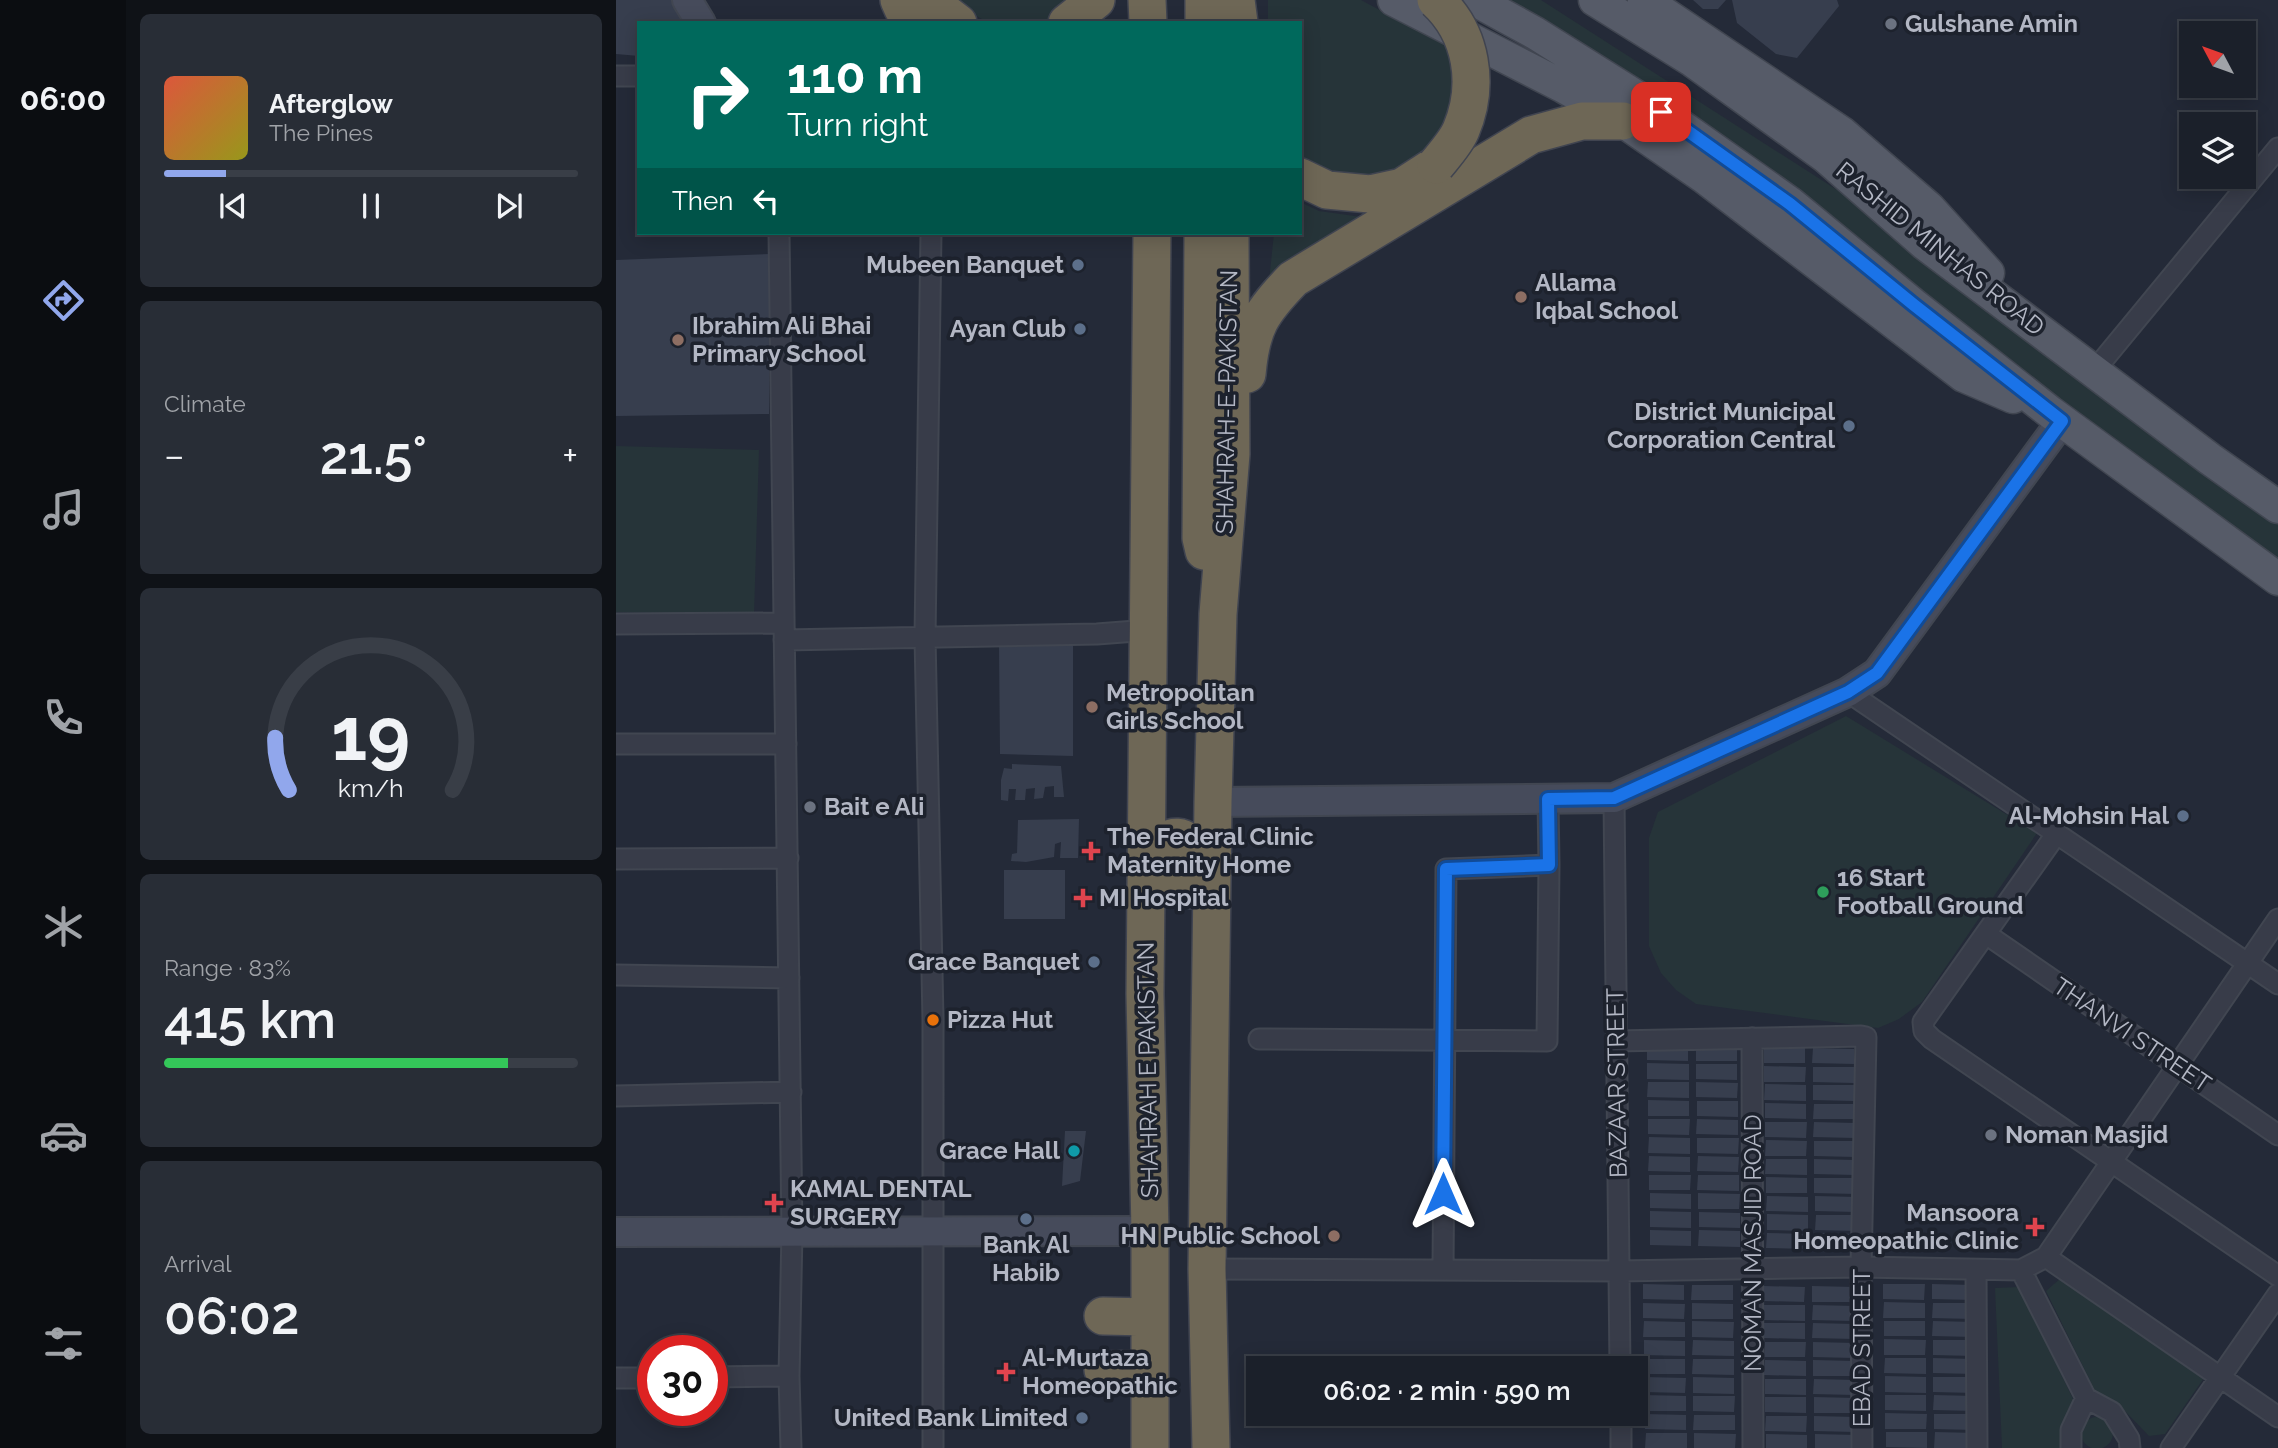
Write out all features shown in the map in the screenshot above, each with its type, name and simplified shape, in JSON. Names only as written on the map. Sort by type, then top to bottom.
[{"type":"highway","points":[[898,0],[903,9],[917,21]]},
{"type":"highway","points":[[928,0],[955,21]]},
{"type":"highway","points":[[1070,21],[1096,0]]},
{"type":"highway","points":[[1147,0],[1148,21]]},
{"type":"highway","points":[[1204,0],[1204,21]]},
{"type":"highway","points":[[1228,0],[1228,21]]},
{"type":"highway","points":[[1236,0],[1239,21]]},
{"type":"highway","points":[[1302,178],[1327,190],[1370,194],[1402,187],[1436,165],[1461,132],[1471,100],[1471,67],[1461,33],[1436,0]]},
{"type":"highway","points":[[1231,454],[1245,388],[1250,345],[1259,321],[1273,299],[1293,279],[1531,135],[1582,121],[1623,121]]},
{"type":"highway","name":"SHAHRAH E PAKISTAN","points":[[1150,1448],[1150,1231],[1145,994],[1152,235]]},
{"type":"highway","points":[[1203,235],[1201,538],[1219,614],[1213,802],[1207,1269],[1211,1448]]},
{"type":"highway","name":"SHAHRAH-E-PAKISTAN","points":[[1219,614],[1231,454],[1230,235]]},
{"type":"highway","points":[[1145,994],[1157,956],[1161,850],[1165,842],[1173,837],[1182,837],[1188,841],[1193,851],[1194,976],[1210,1057]]},
{"type":"highway","points":[[1103,1316],[1150,1317]]},
{"type":"highway","points":[[1103,1370],[1150,1368]]},
{"type":"main road","points":[[1394,0],[1564,87],[1623,121],[1704,177],[1964,376],[2056,416]]},
{"type":"main road","points":[[1475,0],[1535,33],[1661,112],[1790,204],[2056,416],[2278,579]]},
{"type":"main road","name":"RASHID MINHAS ROAD","points":[[1595,0],[1693,61],[1826,157],[1925,244],[2278,507]]},
{"type":"main road","points":[[1644,0],[1842,133],[1929,208],[2038,329]]},
{"type":"street","points":[[687,0],[700,21]]},
{"type":"street","points":[[616,76],[637,76]]},
{"type":"street","points":[[2094,371],[2278,148]]},
{"type":"street","points":[[779,235],[791,1092],[791,1448]]},
{"type":"street","points":[[931,235],[925,637],[933,1020],[933,1448]]},
{"type":"street","points":[[1213,802],[1614,798],[1848,692],[1877,673],[2056,416]]},
{"type":"street","points":[[616,624],[925,637],[1097,634],[1149,630]]},
{"type":"street","points":[[1848,692],[2278,984]]},
{"type":"street","points":[[616,744],[786,744]]},
{"type":"street","name":"BAZAAR STREET","points":[[1614,798],[1620,1356]]},
{"type":"street","points":[[1259,1039],[1547,1041],[1548,799]]},
{"type":"street","points":[[2057,833],[1923,1022],[1924,1031],[2111,1163],[2278,1276]]},
{"type":"street","points":[[616,859],[788,858]]},
{"type":"street","points":[[1443,1270],[1446,869],[1549,865]]},
{"type":"street","points":[[1207,1269],[1619,1271],[1861,1267],[2021,1270],[2046,1257],[2278,919]]},
{"type":"street","name":"THANVI STREET","points":[[1986,934],[2278,1135]]},
{"type":"street","points":[[616,975],[789,978]]},
{"type":"street","name":"EBAD STREET","points":[[1752,1038],[1866,1037],[1861,1267],[1863,1448]]},
{"type":"street","points":[[1616,1041],[1752,1038]]},
{"type":"street","name":"NOMAN MASJID ROAD","points":[[1752,1038],[1754,1448]]},
{"type":"street","points":[[616,1096],[791,1092]]},
{"type":"street","points":[[616,1232],[1150,1231]]},
{"type":"street","points":[[2046,1257],[2278,1417]]},
{"type":"street","points":[[2021,1270],[2085,1398],[2112,1412],[2129,1439],[2130,1448]]},
{"type":"street","points":[[1976,1271],[1977,1448]]},
{"type":"street","points":[[2171,1448],[2278,1294]]},
{"type":"street","points":[[728,1377],[789,1376]]},
{"type":"street","points":[[616,1378],[637,1378]]},
{"type":"street","points":[[2071,1448],[2071,1430],[2085,1398]]},
{"type":"street","points":[[1620,1426],[1621,1448]]},
{"type":"shaded area","points":[[949,0],[1083,0],[1049,21],[985,21]]},
{"type":"shaded area","points":[[1268,0],[1361,0],[1443,44],[1454,57],[1450,124],[1406,171],[1367,183],[1302,167],[1302,21],[1268,21]]},
{"type":"shaded area","points":[[1508,0],[1541,0],[1876,215],[2278,523],[2278,567],[1748,159],[1529,11]]},
{"type":"shaded area","points":[[1302,203],[1319,211],[1369,218],[1269,281],[1274,235],[1302,235]]},
{"type":"shaded area","points":[[616,446],[759,450],[754,615],[616,612]]},
{"type":"shaded area","name":"16 Start Football Ground","points":[[1846,716],[2037,833],[1922,1002],[1899,1019],[1878,1028],[1696,1004],[1676,990],[1661,973],[1649,946],[1649,838],[1658,812]]},
{"type":"shaded area","points":[[2061,1278],[2204,1378],[2165,1434],[2149,1436],[2121,1407],[2096,1393],[2046,1291]]},
{"type":"shaded area","points":[[2019,1287],[2074,1401],[2063,1429],[2064,1448],[2002,1448],[1995,1288]]},
{"type":"shaded area","points":[[2097,1417],[2108,1422],[2113,1433],[2108,1444],[2097,1449],[2086,1444],[2081,1433],[2086,1422]]},
{"type":"building","points":[[616,0],[672,0],[686,21],[637,21],[637,56],[616,54]]},
{"type":"building","points":[[1693,0],[1726,0],[1718,9],[1703,9]]},
{"type":"building","points":[[1732,0],[1837,0],[1839,6],[1797,58],[1776,54],[1737,23]]},
{"type":"building","points":[[770,254],[769,414],[616,416],[616,260]]},
{"type":"building","name":"Metropolitan Girls School","points":[[1073,640],[1073,756],[1000,754],[999,644]]},
{"type":"building","points":[[1012,764],[1061,766],[1064,797],[1054,797],[1054,786],[1045,787],[1043,798],[1034,799],[1035,788],[1026,789],[1025,800],[1015,800],[1016,789],[1009,789],[1008,801],[1001,800],[1004,768],[1012,769]]},
{"type":"building","name":"The Federal Clinic Maternity Home","points":[[1079,819],[1078,858],[1060,858],[1061,842],[1055,844],[1054,857],[1026,862],[1011,861],[1012,854],[1017,853],[1018,820]]},
{"type":"building","name":"MI Hospital","points":[[1004,870],[1065,870],[1065,919],[1004,919]]},
{"type":"building","points":[[1647,1045],[1688,1045],[1688,1061],[1647,1060]]},
{"type":"building","points":[[1696,1045],[1737,1046],[1737,1061],[1696,1061]]},
{"type":"building","points":[[1764,1048],[1805,1048],[1805,1063],[1764,1063]]},
{"type":"building","points":[[1813,1048],[1854,1049],[1854,1064],[1812,1063]]},
{"type":"building","points":[[1647,1063],[1689,1064],[1689,1080],[1647,1079]]},
{"type":"building","points":[[1696,1064],[1737,1064],[1737,1080],[1696,1079]]},
{"type":"building","points":[[1764,1066],[1806,1067],[1805,1082],[1764,1082]]},
{"type":"building","points":[[1813,1067],[1854,1067],[1854,1083],[1813,1082]]},
{"type":"building","points":[[1648,1082],[1689,1082],[1689,1098],[1647,1097]]},
{"type":"building","points":[[1696,1082],[1738,1083],[1737,1098],[1696,1097]]},
{"type":"building","points":[[1765,1084],[1806,1085],[1806,1101],[1764,1100]]},
{"type":"building","points":[[1813,1085],[1854,1085],[1854,1101],[1813,1100]]},
{"type":"building","points":[[1648,1100],[1689,1101],[1689,1116],[1648,1116]]},
{"type":"building","points":[[1697,1101],[1738,1101],[1738,1117],[1697,1116]]},
{"type":"building","points":[[1765,1103],[1806,1104],[1806,1119],[1765,1118]]},
{"type":"building","points":[[1814,1104],[1855,1104],[1855,1119],[1813,1119]]},
{"type":"building","points":[[1648,1119],[1690,1119],[1689,1135],[1648,1134]]},
{"type":"building","points":[[1697,1119],[1738,1120],[1738,1135],[1696,1134]]},
{"type":"building","points":[[1765,1122],[1807,1122],[1806,1138],[1765,1137]]},
{"type":"building","points":[[1814,1122],[1855,1123],[1855,1138],[1813,1137]]},
{"type":"building","name":"Grace Hall","points":[[1065,1131],[1086,1131],[1080,1181],[1062,1186]]},
{"type":"building","points":[[1649,1137],[1690,1138],[1690,1154],[1648,1153]]},
{"type":"building","points":[[1697,1138],[1739,1138],[1738,1154],[1697,1153]]},
{"type":"building","points":[[1766,1140],[1807,1141],[1806,1156],[1765,1156]]},
{"type":"building","points":[[1814,1141],[1856,1141],[1855,1157],[1814,1156]]},
{"type":"building","points":[[1649,1156],[1690,1157],[1690,1172],[1648,1171]]},
{"type":"building","points":[[1698,1156],[1739,1157],[1738,1172],[1697,1171]]},
{"type":"building","points":[[1766,1159],[1807,1159],[1807,1175],[1765,1174]]},
{"type":"building","points":[[1814,1159],[1855,1160],[1855,1175],[1814,1174]]},
{"type":"building","points":[[1649,1175],[1691,1175],[1690,1190],[1649,1190]]},
{"type":"building","points":[[1698,1175],[1739,1175],[1739,1191],[1697,1190]]},
{"type":"building","points":[[1766,1177],[1807,1178],[1807,1193],[1766,1193]]},
{"type":"building","points":[[1814,1178],[1856,1178],[1856,1194],[1814,1193]]},
{"type":"building","points":[[1650,1193],[1691,1194],[1691,1209],[1650,1208]]},
{"type":"building","points":[[1698,1193],[1740,1194],[1739,1209],[1698,1209]]},
{"type":"building","points":[[1767,1196],[1808,1197],[1808,1212],[1766,1211]]},
{"type":"building","points":[[1815,1196],[1857,1197],[1856,1212],[1815,1211]]},
{"type":"building","points":[[1650,1211],[1691,1212],[1691,1228],[1650,1227]]},
{"type":"building","points":[[1699,1212],[1740,1213],[1740,1228],[1699,1227]]},
{"type":"building","points":[[1767,1214],[1808,1215],[1808,1231],[1767,1230]]},
{"type":"building","points":[[1816,1215],[1857,1215],[1857,1231],[1815,1230]]},
{"type":"building","points":[[1650,1230],[1691,1231],[1691,1246],[1650,1245]]},
{"type":"building","points":[[1699,1230],[1740,1231],[1740,1247],[1698,1246]]},
{"type":"building","points":[[1767,1233],[1808,1234],[1808,1249],[1766,1248]]},
{"type":"building","points":[[1815,1233],[1857,1234],[1856,1249],[1815,1249]]},
{"type":"building","points":[[1643,1284],[1684,1285],[1684,1300],[1643,1299]]},
{"type":"building","points":[[1883,1284],[1925,1284],[1924,1300],[1883,1299]]},
{"type":"building","points":[[1932,1284],[1973,1285],[1973,1300],[1932,1299]]},
{"type":"building","points":[[1692,1285],[1733,1285],[1733,1300],[1691,1300]]},
{"type":"building","points":[[1764,1286],[1805,1287],[1804,1302],[1763,1301]]},
{"type":"building","points":[[1812,1286],[1854,1287],[1853,1302],[1812,1302]]},
{"type":"building","points":[[1884,1302],[1925,1303],[1925,1318],[1883,1318]]},
{"type":"building","points":[[1643,1303],[1685,1304],[1684,1319],[1643,1318]]},
{"type":"building","points":[[1692,1303],[1733,1304],[1733,1319],[1692,1319]]},
{"type":"building","points":[[1933,1303],[1974,1303],[1973,1319],[1932,1318]]},
{"type":"building","points":[[1764,1305],[1805,1305],[1805,1321],[1764,1320]]},
{"type":"building","points":[[1813,1305],[1854,1306],[1853,1321],[1812,1320]]},
{"type":"building","points":[[1644,1321],[1685,1322],[1685,1337],[1643,1337]]},
{"type":"building","points":[[1692,1321],[1734,1322],[1733,1338],[1692,1337]]},
{"type":"building","points":[[1884,1321],[1925,1321],[1925,1336],[1884,1336]]},
{"type":"building","points":[[1933,1321],[1974,1322],[1974,1337],[1932,1336]]},
{"type":"building","points":[[1764,1323],[1805,1323],[1805,1339],[1764,1338]]},
{"type":"building","points":[[1813,1323],[1854,1324],[1854,1339],[1812,1338]]},
{"type":"building","points":[[1884,1339],[1926,1340],[1925,1355],[1884,1355]]},
{"type":"building","points":[[1644,1340],[1685,1341],[1685,1356],[1644,1355]]},
{"type":"building","points":[[1693,1340],[1734,1341],[1734,1356],[1692,1355]]},
{"type":"building","points":[[1933,1340],[1974,1340],[1974,1356],[1933,1355]]},
{"type":"building","points":[[1765,1342],[1806,1342],[1805,1357],[1764,1357]]},
{"type":"building","points":[[1813,1342],[1855,1343],[1854,1358],[1813,1357]]},
{"type":"building","points":[[1885,1358],[1926,1358],[1926,1374],[1884,1373]]},
{"type":"building","points":[[1933,1358],[1974,1359],[1974,1374],[1933,1373]]},
{"type":"building","points":[[1648,1359],[1685,1359],[1685,1374],[1648,1374]]},
{"type":"building","points":[[1693,1359],[1734,1359],[1734,1375],[1692,1374]]},
{"type":"building","points":[[1765,1360],[1806,1361],[1806,1376],[1764,1375]]},
{"type":"building","points":[[1813,1360],[1855,1361],[1854,1376],[1813,1376]]},
{"type":"building","points":[[1885,1376],[1926,1377],[1926,1393],[1885,1392]]},
{"type":"building","points":[[1648,1377],[1686,1378],[1685,1393],[1648,1392]]},
{"type":"building","points":[[1693,1377],[1734,1378],[1734,1394],[1693,1393]]},
{"type":"building","points":[[1933,1377],[1975,1377],[1975,1393],[1933,1392]]},
{"type":"building","points":[[1765,1379],[1806,1379],[1806,1395],[1765,1394]]},
{"type":"building","points":[[1814,1379],[1855,1380],[1854,1395],[1813,1394]]},
{"type":"building","points":[[1648,1395],[1686,1396],[1686,1411],[1648,1411]]},
{"type":"building","points":[[1885,1395],[1926,1395],[1926,1411],[1885,1410]]},
{"type":"building","points":[[1934,1395],[1975,1396],[1975,1411],[1933,1410]]},
{"type":"building","points":[[1693,1396],[1735,1396],[1734,1412],[1693,1411]]},
{"type":"building","points":[[1765,1397],[1806,1397],[1806,1413],[1765,1412]]},
{"type":"building","points":[[1814,1397],[1855,1398],[1855,1413],[1814,1413]]},
{"type":"building","points":[[1885,1413],[1927,1414],[1926,1429],[1885,1429]]},
{"type":"building","points":[[1648,1414],[1686,1415],[1686,1430],[1645,1429],[1645,1426],[1648,1426]]},
{"type":"building","points":[[1934,1414],[1975,1414],[1975,1430],[1934,1429]]},
{"type":"building","points":[[1694,1415],[1735,1415],[1735,1430],[1693,1430]]},
{"type":"building","points":[[1766,1416],[1807,1416],[1806,1432],[1765,1431]]},
{"type":"building","points":[[1814,1416],[1855,1417],[1855,1432],[1814,1431]]},
{"type":"building","points":[[1886,1432],[1927,1432],[1927,1448],[1886,1447]]},
{"type":"building","points":[[1935,1432],[1976,1433],[1976,1448],[1934,1448]]},
{"type":"building","points":[[1646,1433],[1687,1433],[1687,1448],[1645,1448]]},
{"type":"building","points":[[1694,1433],[1736,1434],[1735,1448],[1694,1448]]},
{"type":"building","points":[[1766,1434],[1807,1435],[1807,1448],[1766,1448]]},
{"type":"building","points":[[1815,1434],[1856,1435],[1856,1448],[1815,1448]]},
{"type":"place","name":"Gulshane Amin","points":[[1891,24]]},
{"type":"place","name":"Mubeen Banquet","points":[[1078,265]]},
{"type":"place","name":"Allama Iqbal School","points":[[1521,297]]},
{"type":"place","name":"Ayan Club","points":[[1080,329]]},
{"type":"place","name":"Ibrahim Ali Bhai Primary School","points":[[678,340]]},
{"type":"place","name":"District Municipal Corporation Central","points":[[1849,426]]},
{"type":"place","name":"Metropolitan Girls School","points":[[1092,707]]},
{"type":"place","name":"Bait e Ali","points":[[810,807]]},
{"type":"place","name":"Al-Mohsin Hal","points":[[2183,816]]},
{"type":"place","name":"The Federal Clinic Maternity Home","points":[[1091,851]]},
{"type":"place","name":"16 Start Football Ground","points":[[1823,892]]},
{"type":"place","name":"MI Hospital","points":[[1083,898]]},
{"type":"place","name":"Grace Banquet","points":[[1094,962]]},
{"type":"place","name":"Pizza Hut","points":[[933,1020]]},
{"type":"place","name":"Noman Masjid","points":[[1991,1135]]},
{"type":"place","name":"Grace Hall","points":[[1074,1151]]},
{"type":"place","name":"KAMAL DENTAL SURGERY","points":[[774,1203]]},
{"type":"place","name":"Bank Al Habib","points":[[1026,1219]]},
{"type":"place","name":"Mansoora Homeopathic Clinic","points":[[2035,1227]]},
{"type":"place","name":"HN Public School","points":[[1334,1236]]},
{"type":"place","name":"Al-Murtaza Homeopathic","points":[[1006,1372]]},
{"type":"place","name":"United Bank Limited","points":[[1082,1418]]},
{"type":"route","points":[[1443,1194],[1446,869],[1549,865],[1548,799],[1614,798],[1848,692],[1877,673],[2062,421],[1790,204],[1661,112]]}]
